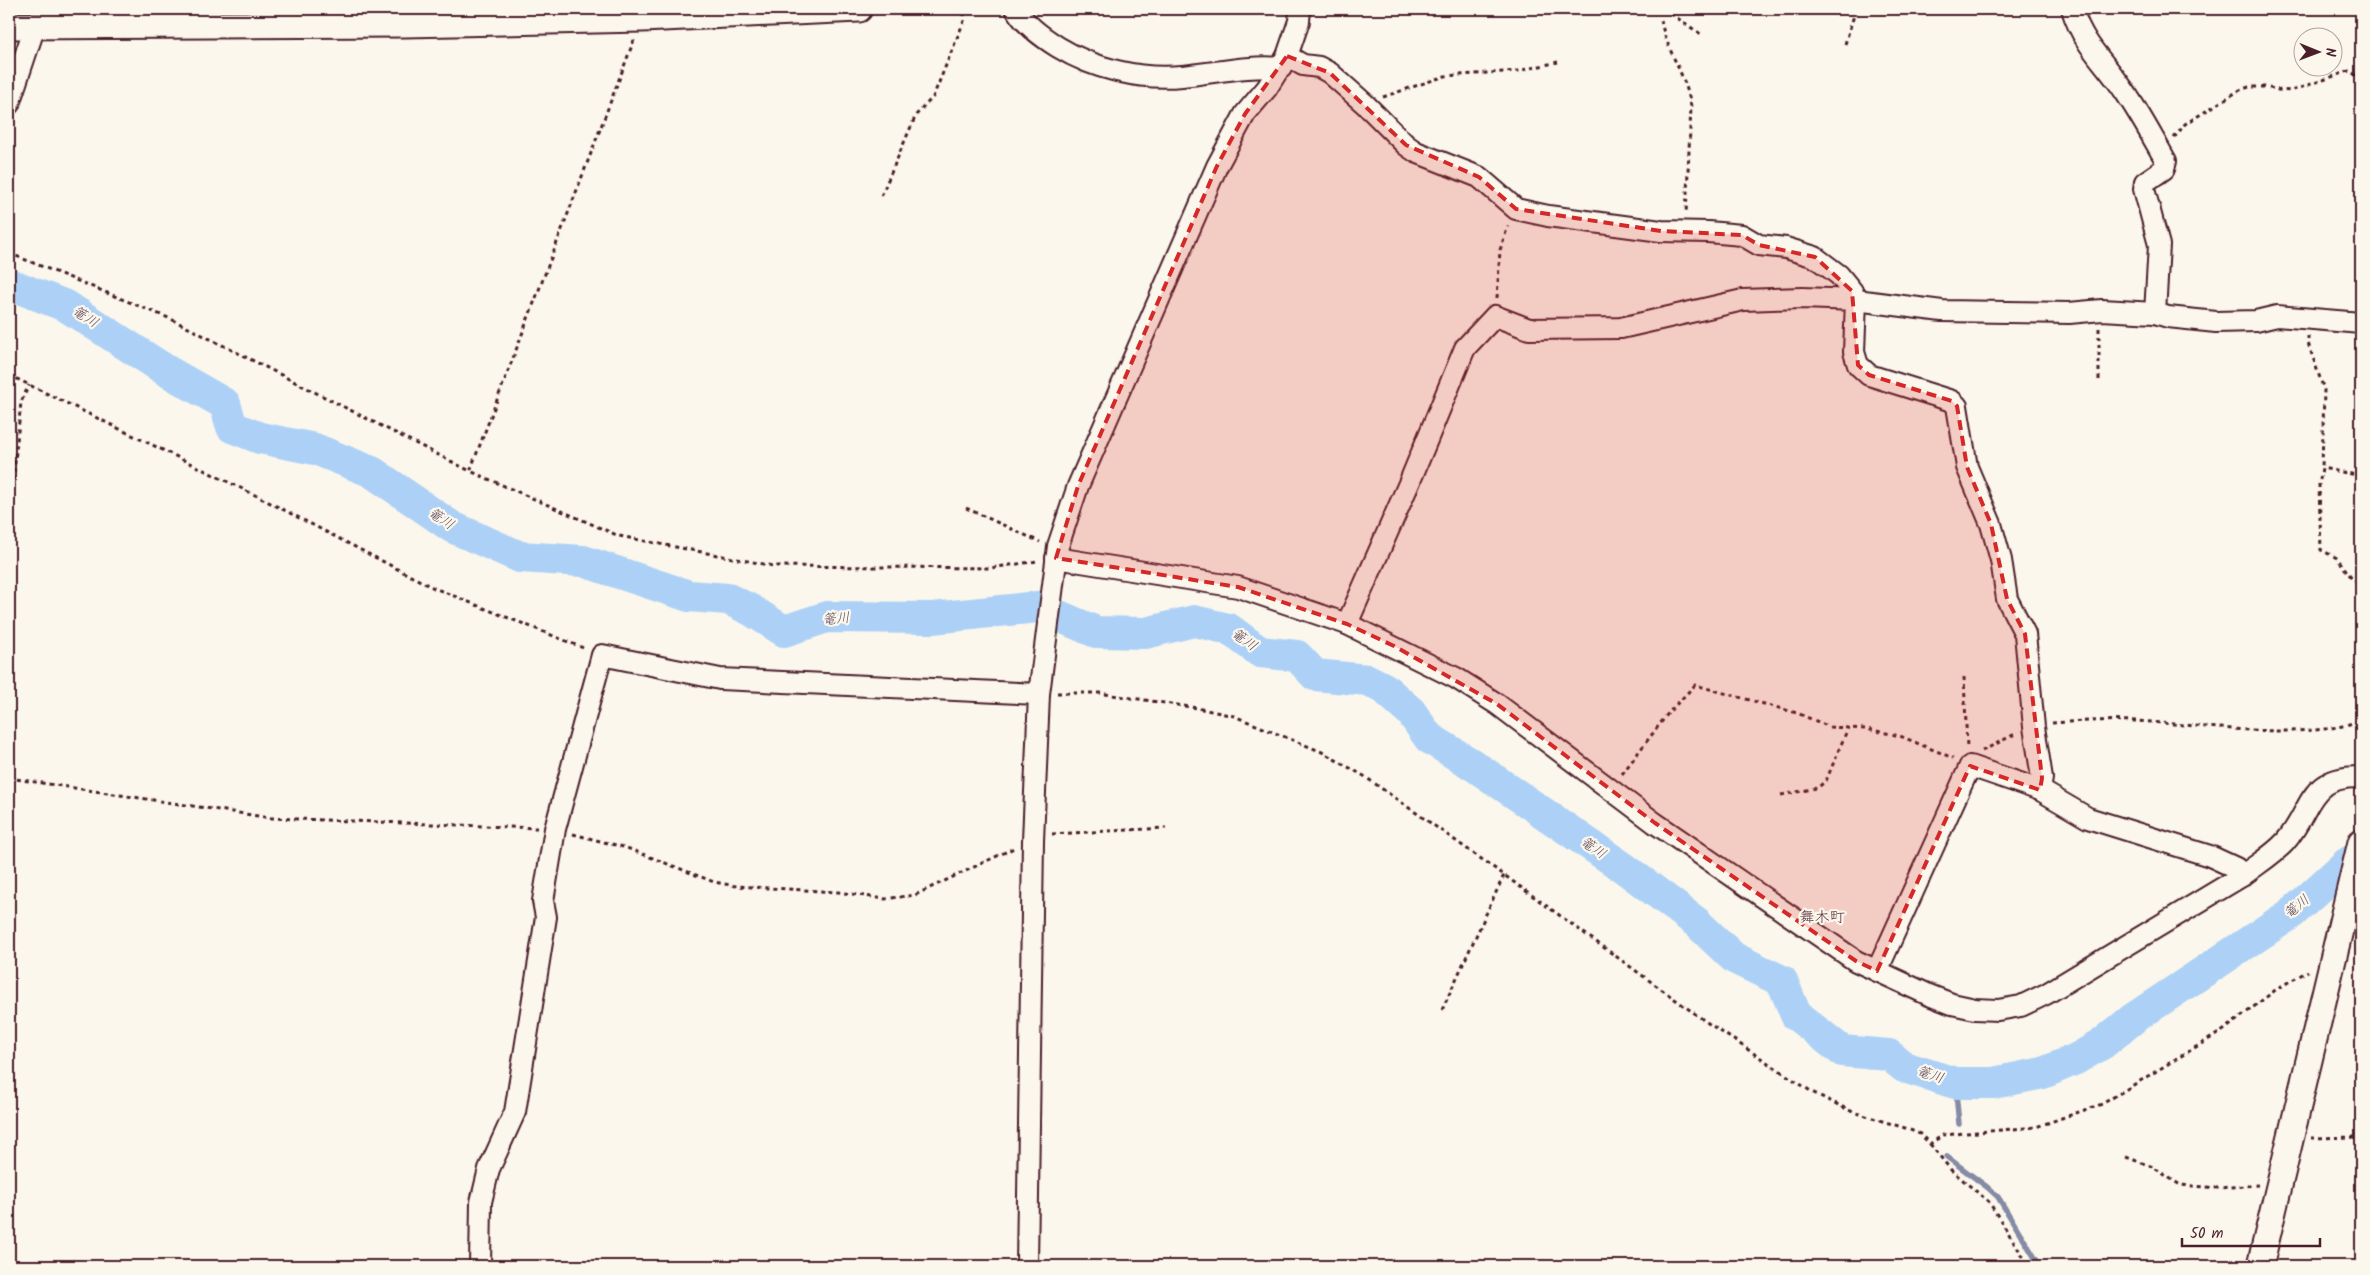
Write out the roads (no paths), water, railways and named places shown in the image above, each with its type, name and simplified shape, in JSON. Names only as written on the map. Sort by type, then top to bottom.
[{"type":"street","points":[[9,26],[405,24],[642,18],[859,9]]},
{"type":"street","points":[[1016,9],[1021,17],[1046,40],[1074,57],[1098,66],[1145,76],[1180,76],[1264,67],[1284,62],[1319,67],[1330,73],[1365,104],[1411,149],[1479,177],[1516,209],[1661,231],[1742,235],[1759,245],[1786,248],[1816,257],[1839,275],[1852,291],[1856,300],[1854,352],[1858,365],[1869,375],[1952,400],[1957,406],[1967,467],[1991,524],[2001,560],[2007,599],[2025,634],[2034,726],[2042,778],[2040,790]]},
{"type":"street","points":[[1027,1266],[1033,838],[1040,690],[1057,552],[1078,486],[1217,166],[1245,114],[1268,88],[1284,62],[1300,21],[1300,9]]},
{"type":"street","points":[[2072,9],[2081,34],[2092,51],[2125,91],[2166,162],[2164,169],[2145,182],[2144,189],[2159,245],[2156,313]]},
{"type":"street","points":[[9,104],[34,26]]},
{"type":"street","points":[[1347,624],[1410,481],[1465,348],[1495,316],[1529,329],[1621,328],[1743,300],[1802,298],[1856,300],[1942,311],[2069,313],[2099,310],[2156,313],[2168,317],[2216,322],[2256,321],[2277,316],[2308,317],[2361,323]]},
{"type":"street","points":[[1057,552],[1238,587],[1347,624],[1456,678],[1497,704],[1609,789],[1848,956],[1952,1004],[1975,1009],[1998,1010],[2021,1006],[2046,994],[2242,876],[2284,842],[2310,800],[2322,786],[2334,779],[2345,776],[2361,777]]},
{"type":"street","points":[[480,1266],[481,1202],[489,1169],[515,1112],[546,917],[543,901],[555,829],[602,655],[720,679],[1040,690]]},
{"type":"street","points":[[1877,971],[1968,764],[2040,790],[2088,818],[2210,856],[2236,868],[2242,876]]},
{"type":"street","points":[[2260,1266],[2361,842]]},
{"type":"waterway","name":"篭川","points":[[9,284],[66,306],[167,371],[225,404],[232,427],[260,438],[315,449],[372,472],[452,527],[520,557],[583,561],[689,596],[728,599],[751,610],[784,631],[827,617],[933,618],[1038,607],[1096,632],[1146,633],[1194,621],[1229,629],[1260,652],[1297,656],[1315,675],[1368,680],[1384,688],[1411,712],[1429,738],[1473,765],[1624,868],[1696,922],[1734,958],[1782,981],[1796,1015],[1842,1051],[1889,1055],[1904,1067],[1955,1083],[1993,1083],[2043,1073],[2076,1059],[2102,1044],[2134,1018],[2292,913],[2346,864],[2361,855]]},
{"type":"waterway","points":[[1955,1083],[1959,1124]]},
{"type":"waterway","points":[[1947,1157],[1998,1197],[2040,1266]]},
{"type":"district","name":"舞木町","points":[[1822,918]]}]
